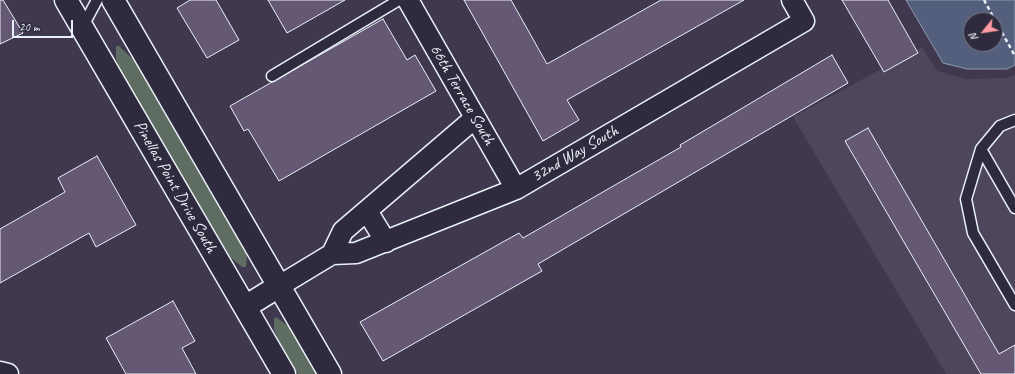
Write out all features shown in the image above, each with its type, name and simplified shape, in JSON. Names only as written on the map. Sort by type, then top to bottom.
[{"type":"street","name":"Pinellas Point Drive South","points":[[66,0],[284,374]]},
{"type":"street","points":[[113,0],[330,374]]},
{"type":"street","name":"66th Terrace South","points":[[408,0],[516,189]]},
{"type":"street","name":"32nd Way South","points":[[279,286],[332,254],[356,253],[516,189],[804,21],[792,0]]},
{"type":"street","points":[[332,254],[343,231],[475,118]]},
{"type":"street","points":[[367,211],[386,242]]},
{"type":"street","points":[[245,307],[279,286]]},
{"type":"street","points":[[0,372],[8,374]]},
{"type":"lane","points":[[82,28],[97,0]]},
{"type":"lane","points":[[272,76],[399,0]]},
{"type":"lane","points":[[1015,120],[1000,126],[981,149],[966,199],[973,233],[1015,305]]},
{"type":"lane","points":[[981,149],[1015,208]]},
{"type":"path","points":[[984,0],[991,12]]},
{"type":"path","points":[[1003,34],[1015,56]]},
{"type":"shaded area","points":[[922,47],[937,71],[966,79],[1006,78],[1015,75],[1015,374],[946,374],[793,117]]},
{"type":"green space","points":[[116,46],[119,46],[134,60],[244,249],[247,256],[246,267],[242,267],[230,257],[120,70],[116,59]]},
{"type":"green space","points":[[276,317],[291,328],[317,374],[298,374],[278,340],[274,329],[274,319]]},
{"type":"water","points":[[906,0],[1015,0],[1015,65],[1007,69],[967,69],[943,63]]},
{"type":"building","points":[[0,0],[3,0],[23,33],[0,44]]},
{"type":"building","points":[[190,0],[216,0],[239,40],[207,58],[177,8]]},
{"type":"building","points":[[268,0],[345,0],[287,33]]},
{"type":"building","points":[[464,0],[511,0],[547,64],[661,0],[744,0],[567,100],[579,120],[543,141]]},
{"type":"building","points":[[842,0],[888,0],[918,53],[884,72]]},
{"type":"building","points":[[383,19],[407,60],[415,55],[436,91],[279,181],[248,129],[244,131],[230,106]]},
{"type":"building","points":[[832,55],[848,83],[538,264],[542,271],[383,361],[360,322],[519,233],[523,238],[681,147],[680,145]]},
{"type":"building","points":[[868,128],[999,354],[1015,345],[1015,374],[981,374],[845,141]]},
{"type":"building","points":[[97,156],[136,225],[96,247],[89,233],[0,283],[0,229],[65,192],[58,178]]},
{"type":"building","points":[[173,301],[195,341],[182,348],[196,374],[126,374],[106,338]]}]
